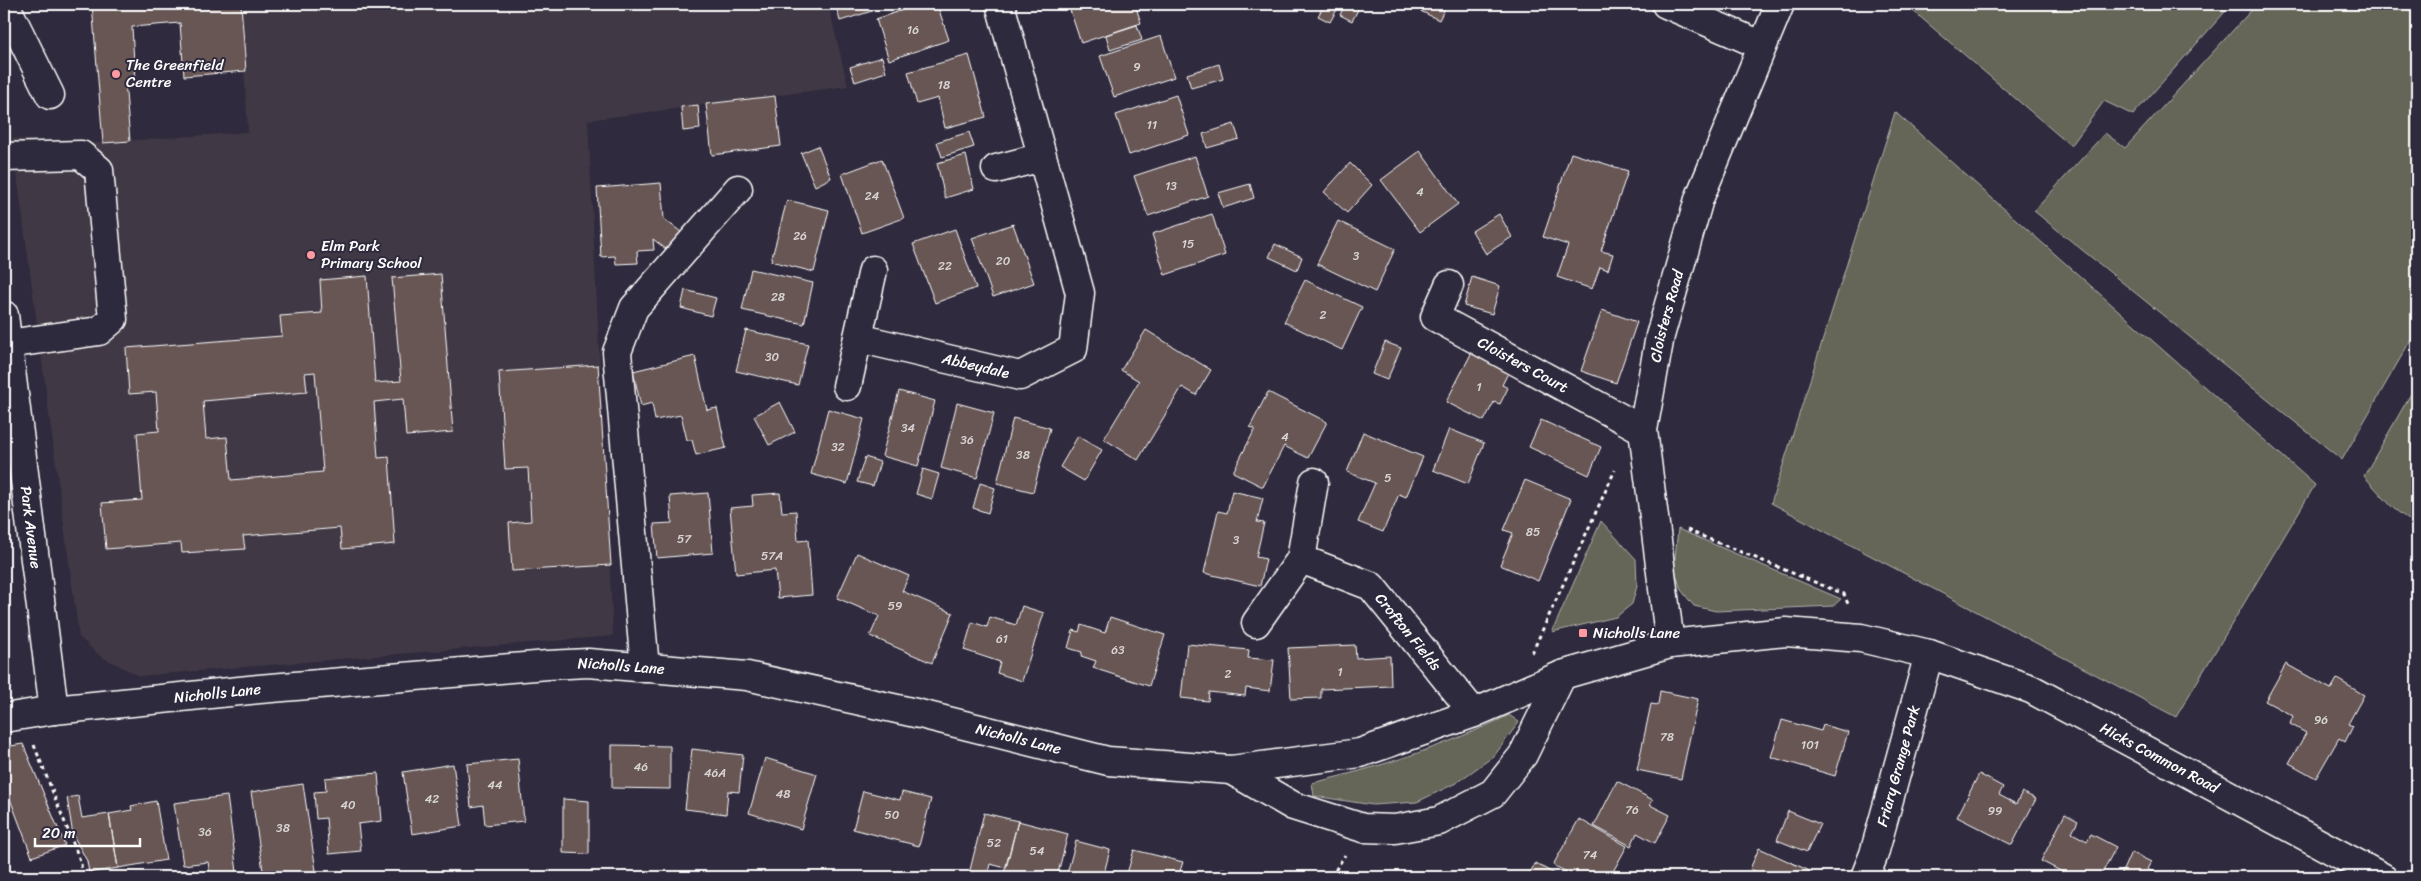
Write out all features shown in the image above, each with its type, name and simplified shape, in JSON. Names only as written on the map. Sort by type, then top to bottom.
[{"type":"street","points":[[5,4],[50,95]]},
{"type":"street","name":"Abbeydale","points":[[858,338],[1020,376],[1073,349],[1080,293],[1000,4]]},
{"type":"street","points":[[1666,4],[1761,45]]},
{"type":"street","name":"Cloisters Road","points":[[1670,644],[1642,430],[1660,336],[1699,199],[1761,45],[1780,4]]},
{"type":"street","points":[[4,157],[81,155],[99,170],[113,319],[98,331],[7,344]]},
{"type":"street","points":[[996,169],[1042,157]]},
{"type":"street","points":[[645,668],[617,352],[634,308],[738,189]]},
{"type":"street","points":[[847,386],[873,270]]},
{"type":"street","name":"Cloisters Court","points":[[1449,285],[1435,317],[1642,430]]},
{"type":"street","name":"Park Avenue","points":[[4,315],[54,710]]},
{"type":"street","points":[[1256,623],[1301,559],[1314,482]]},
{"type":"street","name":"Crofton Fields","points":[[1301,559],[1371,586],[1474,713]]},
{"type":"street","name":"Nicholls Lane","points":[[4,718],[54,710],[259,689],[548,664],[588,663],[747,676],[920,714],[1108,760],[1232,770],[1360,753],[1474,713],[1562,675],[1670,644],[1786,632],[1861,638],[1929,654]]},
{"type":"street","name":"Friary Grange Park","points":[[1865,877],[1874,854],[1929,654]]},
{"type":"street","name":"Hicks Common Road","points":[[1929,654],[2031,689],[2382,877]]},
{"type":"street","name":"Nicholls Lane","points":[[1232,770],[1293,806],[1363,828],[1395,829],[1439,821],[1493,793],[1523,755],[1562,675]]},
{"type":"path","points":[[1512,697],[1612,474],[1642,430]]},
{"type":"path","points":[[1652,515],[1844,594],[1861,638]]},
{"type":"path","points":[[30,736],[81,863],[82,877]]},
{"type":"shaded area","name":"Elm Park Primary School","points":[[240,4],[828,4],[848,86],[588,120],[613,636],[139,676],[100,656],[79,637],[12,138],[67,145],[248,132]]},
{"type":"green space","points":[[1905,4],[2232,4],[2133,115],[2104,101],[2071,146]]},
{"type":"green space","points":[[2257,4],[2417,4],[2417,329],[2342,460],[2034,211],[2105,133],[2125,148]]},
{"type":"green space","points":[[1895,112],[2315,485],[2176,717],[1771,503]]},
{"type":"green space","points":[[2417,383],[2417,526],[2393,508],[2364,476]]},
{"type":"green space","points":[[1601,521],[1636,559],[1637,586],[1632,604],[1616,617],[1552,632]]},
{"type":"green space","points":[[1678,529],[1841,599],[1833,606],[1716,611],[1694,606],[1681,590],[1674,567]]},
{"type":"green space","points":[[1509,715],[1519,722],[1494,756],[1456,783],[1417,802],[1373,805],[1314,796],[1312,783],[1413,755]]},
{"type":"building","name":"The Greenfield Centre","points":[[92,4],[241,4],[246,71],[184,76],[180,23],[132,27],[135,81],[125,81],[130,141],[103,143]]},
{"type":"building","points":[[844,4],[870,4],[872,11],[840,21],[836,6]]},
{"type":"building","points":[[904,4],[937,4],[949,40],[889,60],[876,19],[906,9]]},
{"type":"building","points":[[1068,4],[1135,4],[1141,23],[1081,43]]},
{"type":"building","points":[[1325,4],[1340,4],[1330,22],[1318,16]]},
{"type":"building","points":[[1345,4],[1361,4],[1352,21],[1340,15]]},
{"type":"building","points":[[1406,4],[1447,4],[1439,20]]},
{"type":"building","points":[[1137,25],[1142,40],[1110,50],[1106,35]]},
{"type":"building","points":[[1161,36],[1174,77],[1114,97],[1100,56]]},
{"type":"building","points":[[969,55],[986,117],[945,128],[938,98],[917,104],[908,72]]},
{"type":"building","points":[[882,57],[886,72],[855,82],[850,67]]},
{"type":"building","points":[[1219,64],[1223,79],[1191,88],[1187,74]]},
{"type":"building","points":[[1176,95],[1189,135],[1129,155],[1116,115]]},
{"type":"building","points":[[775,96],[781,146],[712,155],[706,104]]},
{"type":"building","points":[[698,105],[700,129],[683,131],[681,107]]},
{"type":"building","points":[[1234,124],[1239,139],[1207,148],[1203,134]]},
{"type":"building","points":[[969,132],[974,147],[942,157],[937,142]]},
{"type":"building","points":[[818,146],[831,178],[815,186],[801,153]]},
{"type":"building","points":[[1420,151],[1458,204],[1420,232],[1381,180]]},
{"type":"building","points":[[1571,153],[1628,171],[1601,251],[1613,254],[1608,270],[1600,267],[1592,289],[1557,277],[1568,245],[1543,237]]},
{"type":"building","points":[[966,155],[974,189],[945,198],[937,163]]},
{"type":"building","points":[[1195,156],[1208,196],[1148,216],[1134,176]]},
{"type":"building","points":[[882,159],[904,218],[862,233],[842,174]]},
{"type":"building","points":[[1350,163],[1372,185],[1347,213],[1324,192]]},
{"type":"building","points":[[661,183],[664,219],[681,232],[667,250],[653,239],[654,250],[637,251],[638,263],[616,264],[615,256],[601,257],[597,188]]},
{"type":"building","points":[[1250,184],[1254,198],[1223,208],[1218,193]]},
{"type":"building","points":[[787,200],[829,210],[814,272],[771,261]]},
{"type":"building","points":[[1212,214],[1225,255],[1165,275],[1152,234]]},
{"type":"building","points":[[1499,214],[1512,237],[1486,254],[1472,231]]},
{"type":"building","points":[[1338,221],[1395,249],[1375,292],[1317,264]]},
{"type":"building","points":[[1013,224],[1034,283],[993,297],[972,238]]},
{"type":"building","points":[[955,229],[976,288],[935,303],[913,244]]},
{"type":"building","points":[[1275,244],[1302,257],[1297,270],[1269,257]]},
{"type":"building","points":[[751,269],[813,283],[804,324],[742,310]]},
{"type":"building","points":[[441,274],[453,432],[406,436],[403,399],[374,402],[378,458],[389,457],[395,544],[342,549],[340,528],[243,536],[245,549],[182,553],[181,543],[106,549],[102,503],[142,500],[137,433],[159,431],[156,392],[129,394],[126,348],[282,336],[280,316],[322,313],[320,280],[367,276],[375,383],[401,381],[392,278]],"holes":[[[315,372],[323,472],[231,480],[227,437],[206,439],[203,401],[307,392],[305,373]]]},
{"type":"building","points":[[1472,277],[1500,286],[1492,314],[1464,306]]},
{"type":"building","points":[[1305,280],[1362,307],[1342,350],[1284,322]]},
{"type":"building","points":[[685,290],[716,298],[711,316],[681,308]]},
{"type":"building","points":[[1602,310],[1637,322],[1616,383],[1581,371]]},
{"type":"building","points":[[746,330],[808,344],[798,385],[736,371]]},
{"type":"building","points":[[1146,330],[1211,370],[1196,395],[1182,387],[1138,460],[1104,439],[1139,381],[1121,370]]},
{"type":"building","points":[[1385,342],[1401,348],[1387,380],[1372,374]]},
{"type":"building","points":[[1472,352],[1509,371],[1502,385],[1508,388],[1500,404],[1494,402],[1484,421],[1446,402]]},
{"type":"building","points":[[695,356],[707,410],[717,408],[726,448],[696,455],[692,440],[687,440],[681,415],[655,420],[652,403],[641,406],[633,371]]},
{"type":"building","points":[[598,365],[611,565],[512,571],[509,523],[531,521],[528,468],[505,469],[499,372]]},
{"type":"building","points":[[899,391],[935,401],[918,466],[882,456]]},
{"type":"building","points":[[1268,392],[1327,422],[1308,458],[1284,446],[1263,487],[1233,472],[1255,429],[1250,427]]},
{"type":"building","points":[[780,402],[795,432],[769,445],[754,416]]},
{"type":"building","points":[[957,403],[994,413],[977,478],[941,468]]},
{"type":"building","points":[[828,409],[864,419],[847,484],[811,474]]},
{"type":"building","points":[[1013,418],[1050,428],[1033,492],[997,483]]},
{"type":"building","points":[[1541,420],[1601,447],[1589,475],[1529,447]]},
{"type":"building","points":[[1449,429],[1484,443],[1468,484],[1433,470]]},
{"type":"building","points":[[1363,432],[1423,457],[1406,497],[1399,494],[1383,532],[1358,522],[1375,483],[1347,472]]},
{"type":"building","points":[[1078,436],[1102,450],[1084,481],[1060,467]]},
{"type":"building","points":[[865,457],[880,462],[873,486],[857,482]]},
{"type":"building","points":[[923,469],[939,474],[932,499],[916,494]]},
{"type":"building","points":[[1525,480],[1571,499],[1538,581],[1500,565],[1513,533],[1504,530]]},
{"type":"building","points":[[980,483],[995,488],[988,513],[973,508]]},
{"type":"building","points":[[1232,491],[1263,498],[1257,522],[1264,523],[1256,557],[1266,559],[1260,586],[1204,573],[1218,511],[1227,513]]},
{"type":"building","points":[[708,493],[713,553],[657,558],[654,524],[672,523],[670,496]]},
{"type":"building","points":[[780,493],[782,512],[796,511],[798,541],[808,540],[812,595],[778,598],[775,570],[736,574],[730,508],[753,506],[752,495]]},
{"type":"building","points":[[857,553],[909,576],[902,591],[953,613],[932,663],[870,636],[879,616],[837,598]]},
{"type":"building","points":[[1022,606],[1044,613],[1022,681],[997,673],[1000,662],[964,650],[972,622],[987,627],[990,617],[1016,625]]},
{"type":"building","points":[[1110,617],[1165,635],[1149,686],[1093,668],[1096,661],[1081,656],[1082,652],[1068,648],[1073,630],[1079,632],[1081,625],[1105,633]]},
{"type":"building","points":[[1187,644],[1249,650],[1248,658],[1274,660],[1270,691],[1246,688],[1245,696],[1209,692],[1208,701],[1181,698]]},
{"type":"building","points":[[1355,645],[1356,658],[1390,656],[1391,686],[1321,689],[1321,698],[1291,699],[1288,648]]},
{"type":"building","points":[[2286,664],[2331,689],[2337,679],[2364,695],[2348,724],[2353,726],[2345,742],[2339,738],[2316,778],[2289,763],[2306,733],[2290,724],[2293,716],[2265,701]]},
{"type":"building","points":[[1660,691],[1698,699],[1681,779],[1637,770],[1651,704],[1658,705]]},
{"type":"building","points":[[1782,720],[1821,731],[1823,725],[1848,732],[1835,776],[1771,757]]},
{"type":"building","points":[[23,744],[65,845],[32,857],[4,783],[4,747]]},
{"type":"building","points":[[612,745],[670,746],[670,789],[612,788]]},
{"type":"building","points":[[692,749],[743,755],[739,792],[728,791],[726,814],[685,809]]},
{"type":"building","points":[[765,758],[817,774],[801,829],[749,813]]},
{"type":"building","points":[[518,759],[524,821],[485,825],[483,805],[471,807],[467,764]]},
{"type":"building","points":[[453,764],[462,826],[412,834],[403,772]]},
{"type":"building","points":[[378,773],[382,821],[358,824],[361,851],[329,854],[326,818],[316,819],[314,792],[326,791],[325,778]]},
{"type":"building","points":[[1979,774],[2003,787],[1999,795],[2016,804],[2022,792],[2036,799],[2012,845],[1957,817]]},
{"type":"building","points":[[1617,781],[1653,800],[1650,805],[1670,815],[1655,843],[1637,833],[1631,846],[1594,826]]},
{"type":"building","points":[[303,784],[316,871],[289,875],[290,877],[264,877],[251,792]]},
{"type":"building","points":[[863,791],[900,800],[902,792],[931,799],[919,846],[853,829]]},
{"type":"building","points":[[78,796],[82,818],[109,814],[118,868],[89,873],[87,861],[73,835],[67,798]]},
{"type":"building","points":[[227,796],[237,872],[210,875],[208,862],[183,865],[174,803]]},
{"type":"building","points":[[563,799],[589,801],[589,854],[563,853]]},
{"type":"building","points":[[156,801],[166,860],[118,868],[109,814],[132,810],[131,806]]},
{"type":"building","points":[[1788,811],[1820,824],[1807,852],[1777,840]]},
{"type":"building","points":[[984,813],[1018,821],[1006,868],[990,864],[987,877],[969,874]]},
{"type":"building","points":[[2065,814],[2078,821],[2072,833],[2087,841],[2091,834],[2116,847],[2100,877],[2072,877],[2041,861]]},
{"type":"building","points":[[1579,819],[1627,846],[1610,877],[1576,877],[1553,865]]},
{"type":"building","points":[[1018,821],[1068,834],[1057,877],[1003,877]]},
{"type":"building","points":[[1076,841],[1110,850],[1103,877],[1066,877]]},
{"type":"building","points":[[1759,848],[1812,872],[1809,877],[1754,877],[1757,872],[1750,869]]},
{"type":"building","points":[[1134,850],[1183,862],[1178,877],[1126,877]]},
{"type":"building","points":[[2131,852],[2151,862],[2147,869],[2164,877],[2120,877]]},
{"type":"building","points":[[1535,863],[1560,877],[1528,877]]},
{"type":"building","points":[[1221,868],[1238,873],[1237,877],[1218,877]]},
{"type":"building","points":[[2168,872],[2179,877],[2165,877]]},
{"type":"building","points":[[250,873],[251,877],[234,876]]},
{"type":"place","name":"The Greenfield Centre","points":[[116,74]]},
{"type":"place","name":"Elm Park Primary School","points":[[311,255]]},
{"type":"place","name":"Nicholls Lane","points":[[1583,633]]}]
